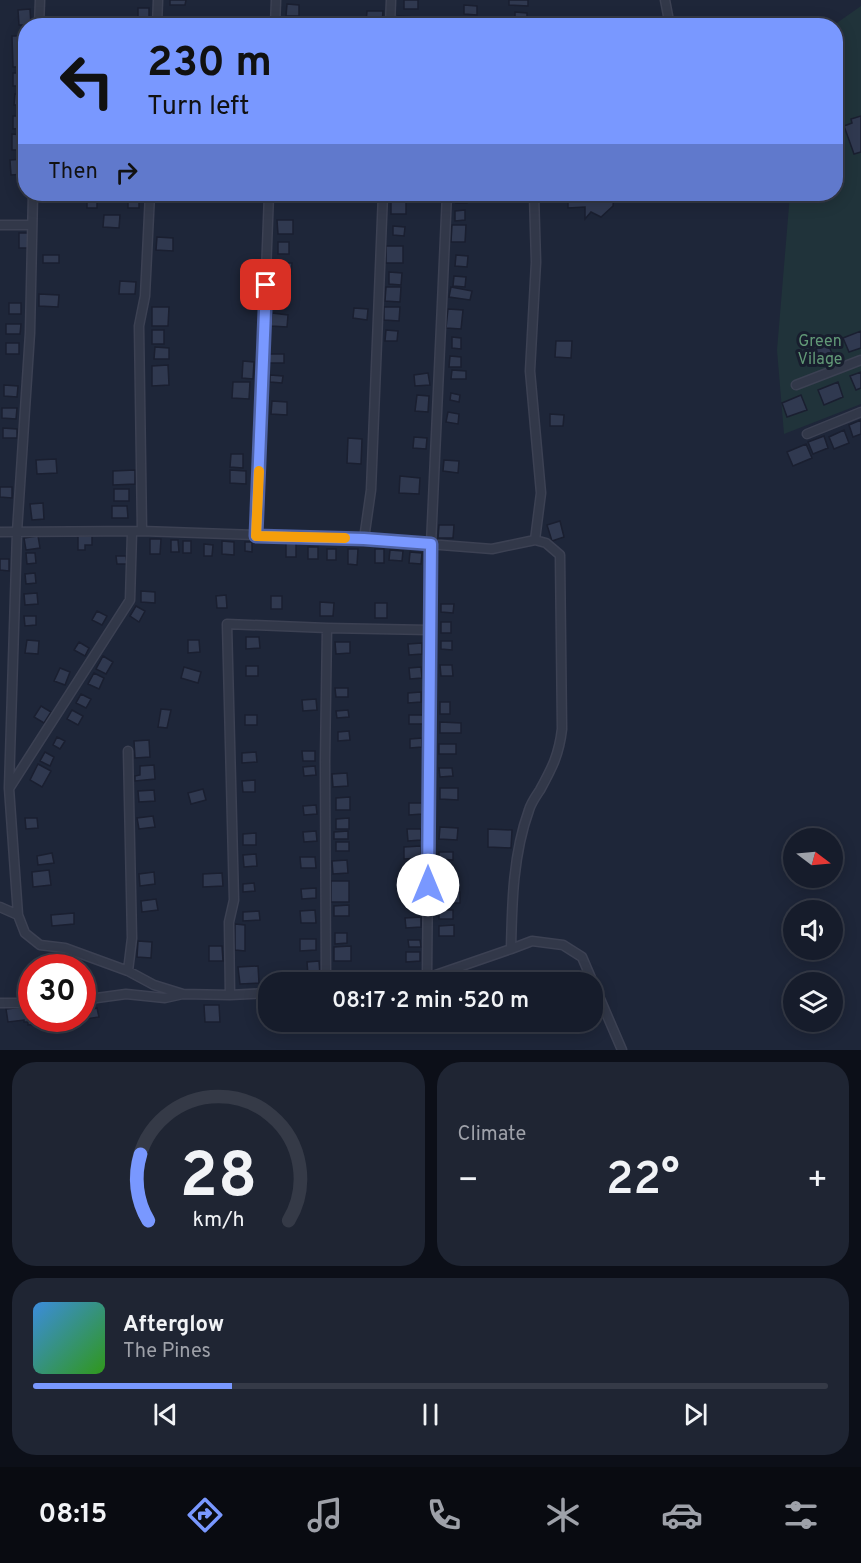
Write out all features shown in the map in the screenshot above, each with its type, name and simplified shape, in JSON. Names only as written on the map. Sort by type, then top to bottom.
[{"type":"street","points":[[39,18],[40,0]]},
{"type":"street","points":[[157,18],[158,0]]},
{"type":"street","points":[[275,18],[276,0]]},
{"type":"street","points":[[390,18],[391,0]]},
{"type":"street","points":[[665,0],[668,18]]},
{"type":"street","points":[[33,201],[30,333],[17,532],[9,788],[18,915],[25,933],[40,945],[65,948],[128,971],[154,985],[183,994]]},
{"type":"street","points":[[142,531],[139,326],[145,296],[150,201]]},
{"type":"street","points":[[256,536],[269,201]]},
{"type":"street","points":[[364,539],[371,490],[383,201]]},
{"type":"street","points":[[427,972],[431,544],[447,201]]},
{"type":"street","points":[[534,201],[536,262],[530,372],[541,493],[535,540]]},
{"type":"street","points":[[0,225],[32,225]]},
{"type":"street","points":[[796,385],[861,360]]},
{"type":"street","points":[[807,434],[861,412]]},
{"type":"street","points":[[0,532],[142,531],[364,539],[492,549],[535,540],[546,543],[560,555],[562,729],[560,747],[552,768],[529,809],[518,856],[512,899],[511,949]]},
{"type":"street","points":[[9,788],[129,600],[132,532]]},
{"type":"street","points":[[230,995],[229,922],[234,900],[227,624],[429,630]]},
{"type":"street","points":[[326,972],[327,628]]},
{"type":"street","points":[[128,751],[132,928],[128,971]]},
{"type":"street","points":[[0,908],[18,915]]},
{"type":"street","points":[[444,972],[532,941],[563,945],[582,957],[622,1050]]},
{"type":"street","points":[[96,998],[126,994],[165,998],[183,994],[258,994]]},
{"type":"street","points":[[0,1003],[18,1003]]},
{"type":"green space","name":"Green Vilage","points":[[861,6],[861,404],[784,434],[777,350],[789,201],[843,201],[843,19]]},
{"type":"building","points":[[170,0],[186,0],[185,5],[170,5]]},
{"type":"building","points":[[404,0],[418,0],[418,9],[404,9]]},
{"type":"building","points":[[509,0],[528,0],[528,6],[509,5]]},
{"type":"building","points":[[287,4],[299,5],[299,16],[286,16]]},
{"type":"building","points":[[464,5],[477,6],[477,15],[464,14]]},
{"type":"building","points":[[138,8],[149,8],[149,18],[138,18]]},
{"type":"building","points":[[30,9],[31,18],[19,18],[18,10]]},
{"type":"building","points":[[367,11],[383,11],[382,18],[366,18]]},
{"type":"building","points":[[515,12],[527,13],[527,18],[515,18]]},
{"type":"building","points":[[398,16],[415,17],[415,18],[398,18]]},
{"type":"building","points":[[12,36],[18,36],[18,67],[13,67]]},
{"type":"building","points":[[13,73],[18,73],[18,86],[13,86]]},
{"type":"building","points":[[15,94],[18,94],[18,105],[14,105]]},
{"type":"building","points":[[13,116],[18,116],[18,129],[13,129]]},
{"type":"building","points":[[861,116],[861,152],[854,154],[844,126],[852,123],[851,119]]},
{"type":"building","points":[[12,134],[18,135],[18,150],[12,150]]},
{"type":"building","points":[[18,159],[18,174],[11,175],[10,160]]},
{"type":"building","points":[[87,201],[97,201],[97,208],[87,208]]},
{"type":"building","points":[[128,201],[139,201],[139,208],[128,208]]},
{"type":"building","points":[[568,201],[613,201],[613,206],[601,217],[591,212],[585,219],[585,207],[568,208]]},
{"type":"building","points":[[391,202],[406,202],[406,214],[391,214]]},
{"type":"building","points":[[465,210],[465,220],[455,221],[455,211]]},
{"type":"building","points":[[104,215],[120,215],[119,228],[103,227]]},
{"type":"building","points":[[277,220],[293,220],[293,234],[278,234]]},
{"type":"building","points":[[452,225],[466,225],[465,242],[451,242]]},
{"type":"building","points":[[393,226],[405,227],[404,236],[393,235]]},
{"type":"building","points":[[19,233],[28,233],[28,248],[19,248]]},
{"type":"building","points":[[157,237],[173,238],[173,251],[156,250]]},
{"type":"building","points":[[278,242],[289,242],[289,254],[278,254]]},
{"type":"building","points":[[386,246],[403,246],[403,263],[386,263]]},
{"type":"building","points":[[43,255],[59,255],[59,263],[43,263]]},
{"type":"building","points":[[456,255],[468,256],[467,267],[455,266]]},
{"type":"building","points":[[277,263],[292,263],[291,274],[277,274]]},
{"type":"building","points":[[389,272],[402,273],[401,285],[389,284]]},
{"type":"building","points":[[454,276],[466,277],[465,287],[453,286]]},
{"type":"building","points":[[120,281],[136,282],[135,294],[119,294]]},
{"type":"building","points":[[386,287],[401,287],[400,302],[385,301]]},
{"type":"building","points":[[451,287],[472,291],[470,300],[449,297]]},
{"type":"building","points":[[39,294],[59,295],[58,307],[39,306]]},
{"type":"building","points":[[9,303],[21,303],[21,314],[9,314]]},
{"type":"building","points":[[152,307],[169,307],[168,326],[152,326]]},
{"type":"building","points":[[384,307],[400,307],[399,321],[384,320]]},
{"type":"building","points":[[354,308],[368,309],[367,320],[353,318]]},
{"type":"building","points":[[448,309],[463,310],[461,329],[446,328]]},
{"type":"building","points":[[272,313],[288,315],[287,327],[271,326]]},
{"type":"building","points":[[6,324],[21,324],[20,334],[6,334]]},
{"type":"building","points":[[152,330],[164,330],[164,344],[152,344]]},
{"type":"building","points":[[386,330],[398,331],[397,341],[385,341]]},
{"type":"building","points":[[861,331],[861,348],[849,352],[843,338]]},
{"type":"building","points":[[452,337],[461,338],[461,349],[452,348]]},
{"type":"building","points":[[556,341],[572,341],[571,358],[555,357]]},
{"type":"building","points":[[6,343],[19,343],[19,354],[6,354]]},
{"type":"building","points":[[828,344],[834,358],[815,366],[809,352]]},
{"type":"building","points":[[155,347],[169,348],[169,359],[154,359]]},
{"type":"building","points":[[269,354],[284,354],[284,363],[269,363]]},
{"type":"building","points":[[450,356],[461,357],[461,367],[449,367]]},
{"type":"building","points":[[243,361],[254,362],[253,379],[242,378]]},
{"type":"building","points":[[168,365],[169,385],[152,386],[152,366]]},
{"type":"building","points":[[452,370],[466,371],[466,379],[451,379]]},
{"type":"building","points":[[861,372],[861,388],[856,390],[850,376]]},
{"type":"building","points":[[428,373],[430,385],[415,386],[414,375]]},
{"type":"building","points":[[270,375],[283,376],[282,383],[270,382]]},
{"type":"building","points":[[233,382],[250,382],[249,399],[232,398]]},
{"type":"building","points":[[838,382],[843,397],[824,405],[818,390]]},
{"type":"building","points":[[4,385],[18,386],[17,397],[4,396]]},
{"type":"building","points":[[451,393],[460,395],[459,402],[450,400]]},
{"type":"building","points":[[417,395],[429,396],[428,412],[415,411]]},
{"type":"building","points":[[801,395],[807,410],[787,417],[782,403]]},
{"type":"building","points":[[272,401],[287,402],[287,415],[271,414]]},
{"type":"building","points":[[2,408],[17,408],[16,419],[2,418]]},
{"type":"building","points":[[448,412],[459,414],[458,424],[446,422]]},
{"type":"building","points":[[550,414],[564,415],[563,426],[550,426]]},
{"type":"building","points":[[861,420],[861,434],[853,437],[849,425]]},
{"type":"building","points":[[3,428],[17,429],[17,438],[3,438]]},
{"type":"building","points":[[844,430],[849,443],[834,449],[829,437]]},
{"type":"building","points":[[824,436],[828,448],[813,454],[808,442]]},
{"type":"building","points":[[414,437],[427,438],[426,449],[413,448]]},
{"type":"building","points":[[348,438],[362,439],[361,464],[347,463]]},
{"type":"building","points":[[806,444],[812,458],[793,466],[787,452]]},
{"type":"building","points":[[231,454],[243,454],[243,468],[230,467]]},
{"type":"building","points":[[56,459],[57,473],[37,474],[36,460]]},
{"type":"building","points":[[444,460],[459,461],[458,473],[443,471]]},
{"type":"building","points":[[135,470],[135,484],[113,485],[113,471]]},
{"type":"building","points":[[230,470],[246,471],[246,484],[230,483]]},
{"type":"building","points":[[400,476],[420,478],[419,494],[399,493]]},
{"type":"building","points":[[0,487],[12,487],[12,498],[0,497]]},
{"type":"building","points":[[114,489],[129,489],[129,501],[114,501]]},
{"type":"building","points":[[43,503],[44,519],[32,520],[30,504]]},
{"type":"building","points":[[112,506],[127,506],[128,518],[112,518]]},
{"type":"building","points":[[560,521],[564,537],[552,541],[547,525]]},
{"type":"building","points":[[439,525],[454,525],[453,538],[438,538]]},
{"type":"building","points":[[38,536],[40,548],[26,550],[24,538]]},
{"type":"building","points":[[78,536],[92,536],[92,545],[85,545],[85,550],[78,550]]},
{"type":"building","points":[[150,539],[161,539],[160,554],[150,554]]},
{"type":"building","points":[[171,540],[178,540],[179,552],[171,552]]},
{"type":"building","points":[[183,541],[191,541],[191,553],[183,553]]},
{"type":"building","points":[[222,541],[234,542],[234,555],[222,554]]},
{"type":"building","points":[[245,542],[252,542],[252,552],[245,551]]},
{"type":"building","points":[[286,543],[296,543],[296,557],[286,557]]},
{"type":"building","points":[[204,544],[213,545],[212,556],[204,556]]},
{"type":"building","points":[[308,547],[318,547],[318,559],[308,559]]},
{"type":"building","points":[[327,549],[336,549],[336,560],[327,560]]},
{"type":"building","points":[[348,549],[358,549],[357,565],[348,564]]},
{"type":"building","points":[[375,549],[384,549],[384,563],[375,563]]},
{"type":"building","points":[[390,550],[403,551],[402,561],[389,560]]},
{"type":"building","points":[[410,552],[422,553],[421,564],[409,563]]},
{"type":"building","points":[[26,553],[35,553],[36,563],[27,564]]},
{"type":"building","points":[[116,556],[126,556],[127,564],[117,564]]},
{"type":"building","points":[[0,559],[9,559],[9,571],[0,570]]},
{"type":"building","points":[[35,573],[36,583],[26,584],[25,574]]},
{"type":"building","points":[[141,591],[155,592],[155,603],[141,602]]},
{"type":"building","points":[[37,593],[38,604],[25,605],[24,594]]},
{"type":"building","points":[[226,595],[227,608],[217,608],[216,596]]},
{"type":"building","points":[[271,596],[282,596],[282,609],[271,609]]},
{"type":"building","points":[[320,602],[334,603],[333,616],[320,616]]},
{"type":"building","points":[[375,603],[387,603],[387,618],[375,618]]},
{"type":"building","points":[[441,604],[454,604],[453,613],[441,612]]},
{"type":"building","points":[[136,606],[145,611],[139,622],[130,616]]},
{"type":"building","points":[[97,611],[107,616],[102,625],[92,620]]},
{"type":"building","points":[[24,616],[36,616],[36,625],[25,626]]},
{"type":"building","points":[[441,622],[451,622],[451,633],[441,633]]},
{"type":"building","points":[[246,637],[259,637],[260,648],[246,649]]},
{"type":"building","points":[[27,640],[39,641],[38,654],[25,653]]},
{"type":"building","points":[[188,640],[199,640],[200,652],[188,653]]},
{"type":"building","points":[[441,641],[452,641],[452,650],[441,649]]},
{"type":"building","points":[[79,642],[89,648],[85,656],[74,650]]},
{"type":"building","points":[[335,642],[350,642],[350,653],[336,654]]},
{"type":"building","points":[[422,643],[422,654],[409,655],[408,644]]},
{"type":"building","points":[[103,656],[113,662],[106,674],[96,669]]},
{"type":"building","points":[[440,665],[452,665],[453,676],[441,676]]},
{"type":"building","points":[[246,666],[258,666],[258,676],[246,676]]},
{"type":"building","points":[[184,667],[201,672],[198,683],[181,678]]},
{"type":"building","points":[[421,667],[422,678],[410,679],[409,668]]},
{"type":"building","points":[[60,668],[70,672],[65,685],[54,681]]},
{"type":"building","points":[[94,673],[104,678],[99,689],[88,684]]},
{"type":"building","points":[[335,688],[348,688],[348,697],[336,697]]},
{"type":"building","points":[[421,692],[421,702],[408,703],[408,693]]},
{"type":"building","points":[[81,694],[91,699],[86,708],[76,703]]},
{"type":"building","points":[[316,699],[317,710],[303,711],[302,700]]},
{"type":"building","points":[[440,702],[450,702],[450,714],[440,714]]},
{"type":"building","points":[[41,706],[51,712],[44,723],[34,717]]},
{"type":"building","points":[[161,709],[171,710],[167,728],[158,727]]},
{"type":"building","points":[[72,710],[83,716],[78,725],[67,719]]},
{"type":"building","points":[[348,710],[349,717],[337,718],[336,711]]},
{"type":"building","points":[[245,715],[257,715],[257,725],[245,725]]},
{"type":"building","points":[[409,715],[424,715],[424,724],[409,724]]},
{"type":"building","points":[[440,722],[461,723],[461,733],[440,733]]},
{"type":"building","points":[[349,731],[350,740],[338,741],[338,732]]},
{"type":"building","points":[[57,737],[65,741],[60,749],[53,745]]},
{"type":"building","points":[[422,738],[422,747],[410,748],[410,739]]},
{"type":"building","points":[[149,740],[150,757],[135,758],[134,741]]},
{"type":"building","points":[[439,744],[456,744],[456,754],[439,754]]},
{"type":"building","points":[[302,751],[315,751],[315,761],[303,761]]},
{"type":"building","points":[[45,752],[54,757],[50,766],[40,761]]},
{"type":"building","points":[[256,752],[257,762],[242,763],[242,753]]},
{"type":"building","points":[[38,764],[51,771],[42,787],[30,780]]},
{"type":"building","points":[[154,765],[155,779],[135,781],[135,776],[140,775],[140,766]]},
{"type":"building","points":[[315,766],[316,775],[304,776],[303,767]]},
{"type":"building","points":[[439,768],[452,768],[453,776],[440,777]]},
{"type":"building","points":[[347,773],[348,786],[333,787],[332,774]]},
{"type":"building","points":[[255,780],[255,792],[243,792],[242,781]]},
{"type":"building","points":[[440,788],[458,788],[458,800],[440,799]]},
{"type":"building","points":[[203,789],[206,800],[191,804],[188,793]]},
{"type":"building","points":[[154,790],[155,801],[139,802],[138,791]]},
{"type":"building","points":[[350,797],[350,810],[336,810],[336,798]]},
{"type":"building","points":[[409,803],[422,803],[422,814],[409,815]]},
{"type":"building","points":[[316,805],[317,814],[304,815],[303,806]]},
{"type":"building","points":[[153,816],[155,827],[139,829],[137,818]]},
{"type":"building","points":[[25,818],[37,818],[38,828],[26,829]]},
{"type":"building","points":[[349,818],[349,829],[336,829],[336,819]]},
{"type":"building","points":[[440,827],[458,828],[457,840],[439,839]]},
{"type":"building","points":[[407,829],[421,829],[421,840],[408,841]]},
{"type":"building","points":[[488,829],[512,830],[511,848],[488,847]]},
{"type":"building","points":[[316,831],[317,841],[304,842],[303,832]]},
{"type":"building","points":[[348,831],[348,839],[334,839],[334,832]]},
{"type":"building","points":[[256,833],[256,845],[243,845],[243,834]]},
{"type":"building","points":[[336,842],[349,842],[349,851],[336,851]]},
{"type":"building","points":[[421,846],[421,858],[404,859],[404,847]]},
{"type":"building","points":[[439,852],[453,852],[453,860],[439,859]]},
{"type":"building","points":[[52,853],[54,863],[38,865],[37,856]]},
{"type":"building","points":[[256,854],[257,866],[244,867],[243,855]]},
{"type":"building","points":[[300,857],[315,857],[316,868],[301,868]]},
{"type":"building","points":[[347,860],[348,873],[333,874],[332,861]]},
{"type":"building","points":[[422,869],[422,880],[406,880],[406,870]]},
{"type":"building","points":[[49,870],[51,885],[33,887],[32,872]]},
{"type":"building","points":[[439,871],[453,871],[453,881],[438,881]]},
{"type":"building","points":[[154,872],[155,884],[140,886],[139,874]]},
{"type":"building","points":[[222,873],[223,886],[203,887],[203,874]]},
{"type":"building","points":[[331,881],[349,881],[349,902],[331,902]]},
{"type":"building","points":[[254,883],[255,891],[243,892],[243,884]]},
{"type":"building","points":[[316,888],[316,898],[302,899],[301,889]]},
{"type":"building","points":[[408,892],[421,892],[421,902],[408,903]]},
{"type":"building","points":[[460,892],[460,903],[438,903],[438,893]]},
{"type":"building","points":[[156,899],[158,910],[142,912],[141,901]]},
{"type":"building","points":[[349,905],[349,916],[334,916],[334,906]]},
{"type":"building","points":[[315,910],[316,923],[301,923],[300,911]]},
{"type":"building","points":[[439,910],[453,910],[453,919],[439,919]]},
{"type":"building","points":[[259,911],[260,920],[243,921],[243,912]]},
{"type":"building","points":[[74,913],[74,924],[52,926],[51,915]]},
{"type":"building","points":[[421,917],[421,927],[406,928],[405,918]]},
{"type":"building","points":[[235,924],[245,925],[245,951],[235,950]]},
{"type":"building","points":[[454,925],[454,936],[439,936],[439,926]]},
{"type":"building","points":[[335,933],[347,933],[347,943],[335,944]]},
{"type":"building","points":[[300,939],[316,939],[316,950],[300,951]]},
{"type":"building","points":[[408,940],[420,940],[421,947],[409,947]]},
{"type":"building","points":[[138,941],[152,942],[151,958],[137,957]]},
{"type":"building","points":[[209,946],[222,946],[223,961],[209,961]]},
{"type":"building","points":[[351,946],[351,961],[334,961],[334,947]]},
{"type":"building","points":[[406,952],[420,952],[420,961],[406,962]]},
{"type":"building","points":[[319,961],[320,972],[308,972],[307,962]]},
{"type":"building","points":[[258,966],[258,983],[240,984],[238,967]]},
{"type":"building","points":[[204,1005],[219,1005],[220,1022],[205,1022]]},
{"type":"building","points":[[18,1008],[18,1021],[8,1022],[6,1009]]},
{"type":"slow traffic","points":[[259,471],[256,536],[345,538]]},
{"type":"route","points":[[266,285],[256,536],[364,539],[431,544],[428,885]]}]
